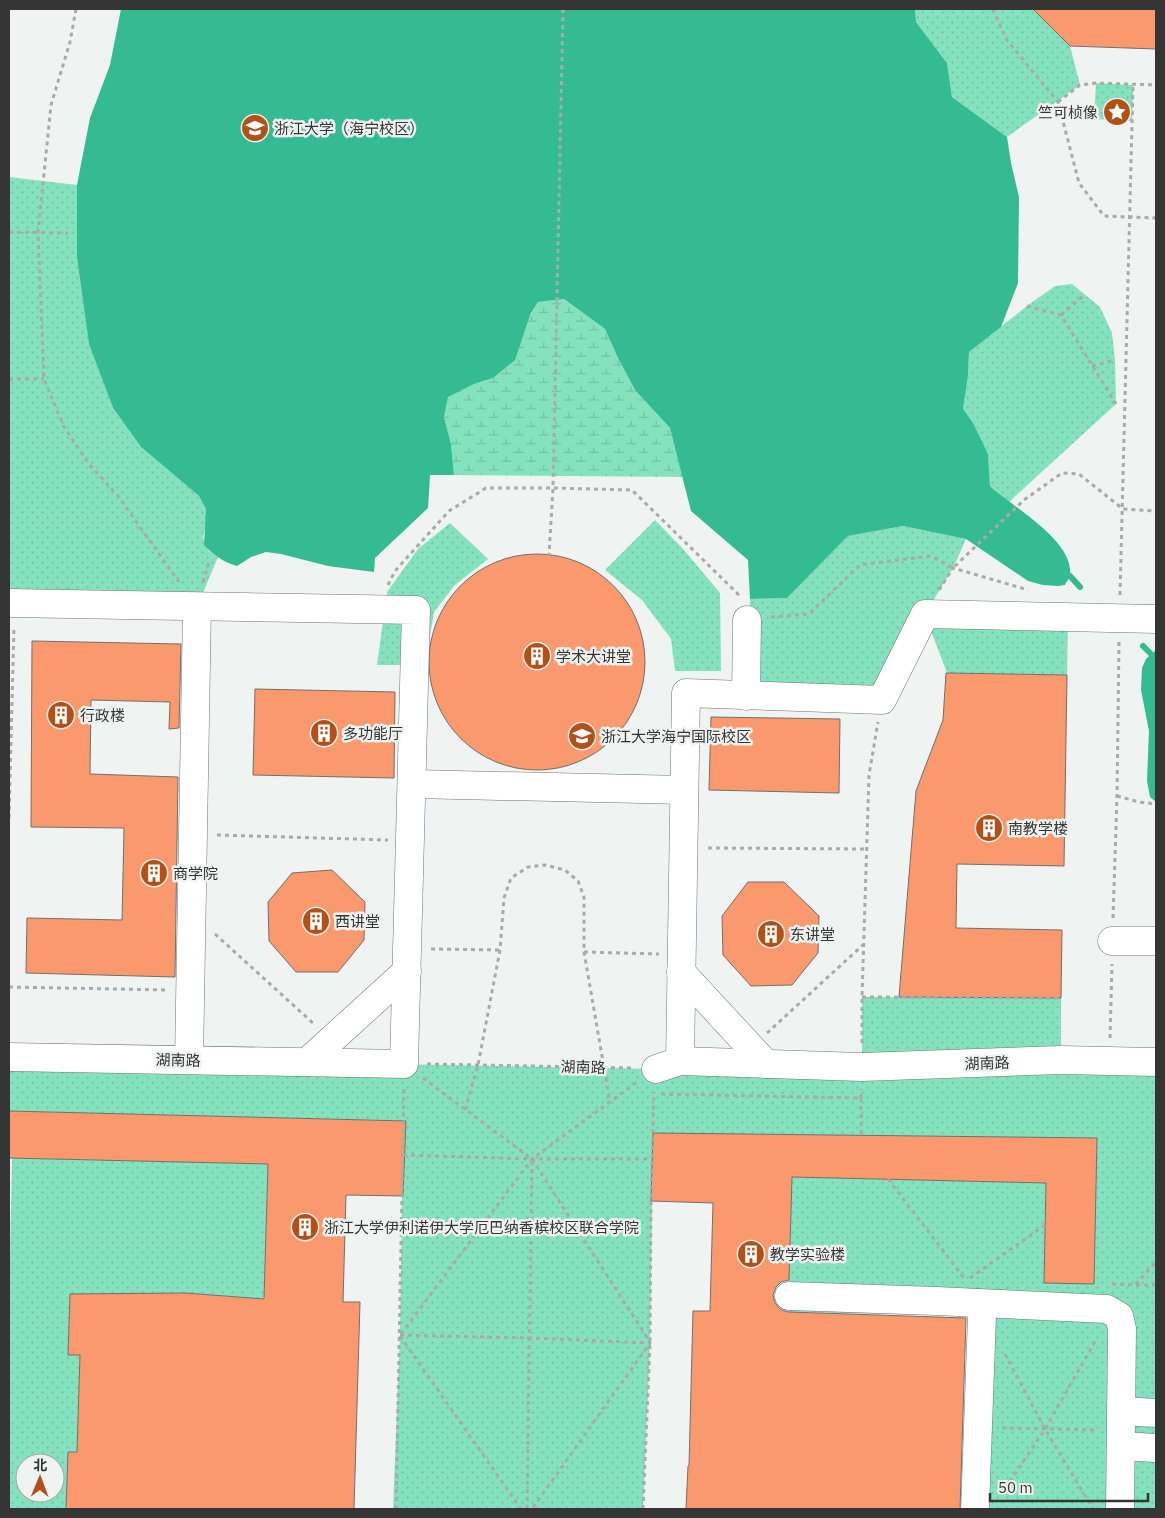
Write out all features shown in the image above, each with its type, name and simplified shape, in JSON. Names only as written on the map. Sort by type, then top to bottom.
[{"type":"street","points":[[12,603],[416,610],[404,1064]]},
{"type":"street","points":[[189,1060],[194,835],[196,607]]},
{"type":"street","points":[[663,1075],[682,963],[686,693],[882,700],[925,614],[1156,619]]},
{"type":"street","points":[[746,696],[747,620]]},
{"type":"street","points":[[412,784],[684,790]]},
{"type":"street","points":[[1112,941],[1156,941]]},
{"type":"street","points":[[307,1062],[331,1040],[408,959]]},
{"type":"street","points":[[682,963],[759,1056]]},
{"type":"street","name":"湖南路","points":[[663,1075],[759,1056],[862,1067],[1061,1060],[1156,1062]]},
{"type":"street","name":"湖南路","points":[[9,1057],[404,1064]]},
{"type":"street","points":[[789,1296],[972,1292],[1107,1309],[1119,1316],[1122,1328],[1120,1509]]},
{"type":"street","points":[[972,1292],[982,1316],[979,1428],[986,1505]]},
{"type":"street","points":[[1121,1430],[1156,1413]]},
{"type":"street","points":[[1121,1430],[1156,1448]]},
{"type":"path","points":[[76,9],[70,42],[51,105],[38,233],[44,379],[64,428],[89,464],[118,496],[196,607]]},
{"type":"path","points":[[549,556],[553,488],[563,9]]},
{"type":"path","points":[[993,9],[1006,39],[1058,102],[1079,183],[1104,216],[1156,218]]},
{"type":"path","points":[[1058,102],[1080,85],[1096,83],[1156,85]]},
{"type":"path","points":[[1109,1061],[1133,85]]},
{"type":"path","points":[[9,232],[68,233]]},
{"type":"path","points":[[1061,315],[1084,295]]},
{"type":"path","points":[[1027,306],[1061,315],[1116,404]]},
{"type":"path","points":[[1092,366],[1115,360]]},
{"type":"path","points":[[9,379],[44,379]]},
{"type":"path","points":[[382,610],[384,592],[395,571],[449,511],[486,488],[632,490],[739,595],[747,620],[809,614],[860,565],[931,556],[953,568],[1024,500],[1062,474],[1078,474],[1123,509],[1156,510]]},
{"type":"path","points":[[9,818],[12,603]]},
{"type":"path","points":[[861,1135],[862,997],[869,775],[882,700]]},
{"type":"path","points":[[1117,796],[1156,804]]},
{"type":"path","points":[[194,835],[411,841]]},
{"type":"path","points":[[683,848],[867,849]]},
{"type":"path","points":[[465,1110],[478,1065],[500,950],[504,898],[511,878],[528,867],[545,865],[565,870],[578,881],[584,897],[584,952],[610,1102]]},
{"type":"path","points":[[192,913],[331,1040]]},
{"type":"path","points":[[759,1056],[864,943]]},
{"type":"path","points":[[408,959],[500,950]]},
{"type":"path","points":[[584,952],[682,963]]},
{"type":"path","points":[[9,987],[190,990]]},
{"type":"path","points":[[862,997],[1061,998]]},
{"type":"path","points":[[404,1064],[532,1159],[650,1343]]},
{"type":"path","points":[[396,1509],[404,1064]]},
{"type":"path","name":"湖南路","points":[[404,1064],[604,1068],[663,1075]]},
{"type":"path","points":[[643,1509],[650,1343],[652,1159],[663,1075]]},
{"type":"path","points":[[400,1335],[532,1159],[610,1102],[663,1075],[861,1098]]},
{"type":"path","points":[[403,1154],[532,1159],[652,1159]]},
{"type":"path","points":[[527,1509],[532,1159]]},
{"type":"path","points":[[972,1292],[1045,1225]]},
{"type":"path","points":[[1135,1285],[1156,1262]]},
{"type":"path","points":[[1110,1284],[1156,1285]]},
{"type":"path","points":[[986,1505],[1045,1429],[1112,1312]]},
{"type":"path","points":[[400,1335],[650,1343]]},
{"type":"path","points":[[400,1335],[521,1509]]},
{"type":"path","points":[[532,1509],[650,1343]]},
{"type":"path","points":[[979,1428],[1121,1430]]},
{"type":"green space","points":[[915,9],[1033,9],[1070,46],[1080,85],[1007,137],[952,97],[947,63],[916,22]]},
{"type":"green space","points":[[1096,83],[1133,85],[1132,121],[1094,119]]},
{"type":"green space","points":[[9,177],[77,185],[77,258],[89,343],[113,408],[141,447],[199,496],[206,509],[206,524],[203,537],[209,551],[218,557],[197,607],[9,603]]},
{"type":"green space","points":[[1072,284],[1100,307],[1112,333],[1116,404],[1009,502],[990,486],[988,454],[963,409],[968,376],[969,352],[1055,286]]},
{"type":"green space","points":[[564,299],[605,329],[635,390],[670,428],[683,477],[454,475],[451,444],[444,417],[448,396],[493,378],[538,302]]},
{"type":"green space","points":[[655,520],[684,550],[720,593],[721,671],[675,671],[671,639],[642,600],[605,570]]},
{"type":"green space","points":[[450,523],[488,559],[455,585],[434,612],[425,665],[377,665],[387,592],[418,549]]},
{"type":"green space","points":[[903,526],[966,539],[953,568],[925,614],[1068,617],[1067,675],[947,673],[925,615],[882,700],[746,696],[750,599],[787,598],[848,536]]},
{"type":"green space","points":[[862,997],[1061,998],[1061,1060],[1156,1062],[1156,1509],[975,1509],[982,1316],[788,1312],[792,1177],[1046,1183],[1044,1282],[1094,1284],[1097,1138],[653,1134],[650,1343],[643,1509],[393,1509],[400,1335],[403,1121],[9,1111],[9,1057],[656,1069],[862,1067]]},
{"type":"green space","points":[[12,1158],[268,1164],[264,1299],[185,1293],[70,1294],[68,1355],[80,1355],[77,1452],[68,1452],[66,1509],[9,1509],[9,1257]]},
{"type":"shaded area","points":[[121,9],[915,9],[916,22],[947,63],[952,97],[1007,137],[1019,197],[1018,283],[1001,327],[969,352],[968,376],[963,409],[973,423],[988,454],[990,486],[1040,525],[1062,549],[1069,562],[1070,575],[1065,585],[1043,585],[1028,581],[966,539],[903,526],[848,536],[787,598],[750,599],[748,560],[691,511],[670,428],[635,390],[605,329],[564,299],[538,302],[530,315],[515,360],[493,378],[474,384],[448,397],[444,417],[451,444],[454,475],[430,475],[428,508],[375,558],[374,572],[328,566],[266,552],[251,557],[237,566],[219,558],[204,545],[206,509],[199,496],[141,447],[113,408],[89,344],[77,258],[77,185],[90,118],[110,65]]},
{"type":"shaded area","points":[[1156,650],[1156,802],[1150,797],[1147,781],[1149,731],[1141,690],[1142,668],[1146,659]]},
{"type":"building","points":[[1033,9],[1156,9],[1156,49],[1070,46]]},
{"type":"building","name":"学术大讲堂","points":[[537,554],[558,556],[578,562],[597,572],[620,593],[637,621],[643,641],[645,662],[643,683],[637,703],[627,722],[606,745],[578,762],[558,768],[537,770],[516,768],[496,762],[477,752],[454,731],[437,703],[431,683],[429,662],[431,641],[437,621],[447,602],[468,579],[496,562],[516,556]]},
{"type":"building","name":"商学院","points":[[32,641],[181,644],[179,728],[169,729],[170,702],[91,700],[90,774],[178,777],[175,977],[26,973],[27,918],[122,920],[124,828],[31,827]]},
{"type":"building","name":"南教学楼","points":[[946,673],[1067,675],[1064,866],[957,864],[956,928],[1062,930],[1061,998],[899,997],[916,791],[943,720]]},
{"type":"building","name":"多功能厅","points":[[255,689],[395,692],[394,778],[253,775]]},
{"type":"building","points":[[711,717],[840,719],[839,793],[709,790]]},
{"type":"building","name":"西讲堂","points":[[332,870],[365,902],[364,940],[338,972],[296,972],[269,941],[268,902],[292,873]]},
{"type":"building","name":"东讲堂","points":[[748,882],[784,882],[819,916],[818,953],[792,985],[751,986],[723,955],[722,916]]},
{"type":"building","points":[[9,1111],[406,1121],[403,1196],[346,1195],[343,1302],[360,1302],[354,1509],[66,1509],[68,1452],[77,1452],[80,1355],[68,1355],[70,1294],[185,1293],[264,1299],[268,1164],[9,1158]]},
{"type":"building","points":[[653,1133],[1097,1138],[1094,1284],[1044,1283],[1046,1183],[792,1177],[789,1280],[781,1282],[776,1287],[773,1295],[775,1303],[780,1309],[788,1312],[966,1318],[960,1509],[686,1509],[693,1311],[710,1311],[713,1203],[651,1201]]},
{"type":"waterway","points":[[1070,576],[1080,587]]},
{"type":"waterway","points":[[1143,646],[1151,654]]},
{"type":"place","name":"竺可桢像","points":[[1117,112]]},
{"type":"place","name":"浙江大学（海宁校区）","points":[[255,128]]},
{"type":"place","name":"学术大讲堂","points":[[537,656]]},
{"type":"place","name":"行政楼","points":[[61,715]]},
{"type":"place","name":"多功能厅","points":[[324,733]]},
{"type":"place","name":"浙江大学海宁国际校区","points":[[582,736]]},
{"type":"place","name":"南教学楼","points":[[989,828]]},
{"type":"place","name":"商学院","points":[[154,873]]},
{"type":"place","name":"西讲堂","points":[[316,921]]},
{"type":"place","name":"东讲堂","points":[[771,934]]},
{"type":"place","name":"浙江大学伊利诺伊大学厄巴纳香槟校区联合学院","points":[[305,1227]]},
{"type":"place","name":"教学实验楼","points":[[751,1254]]}]
